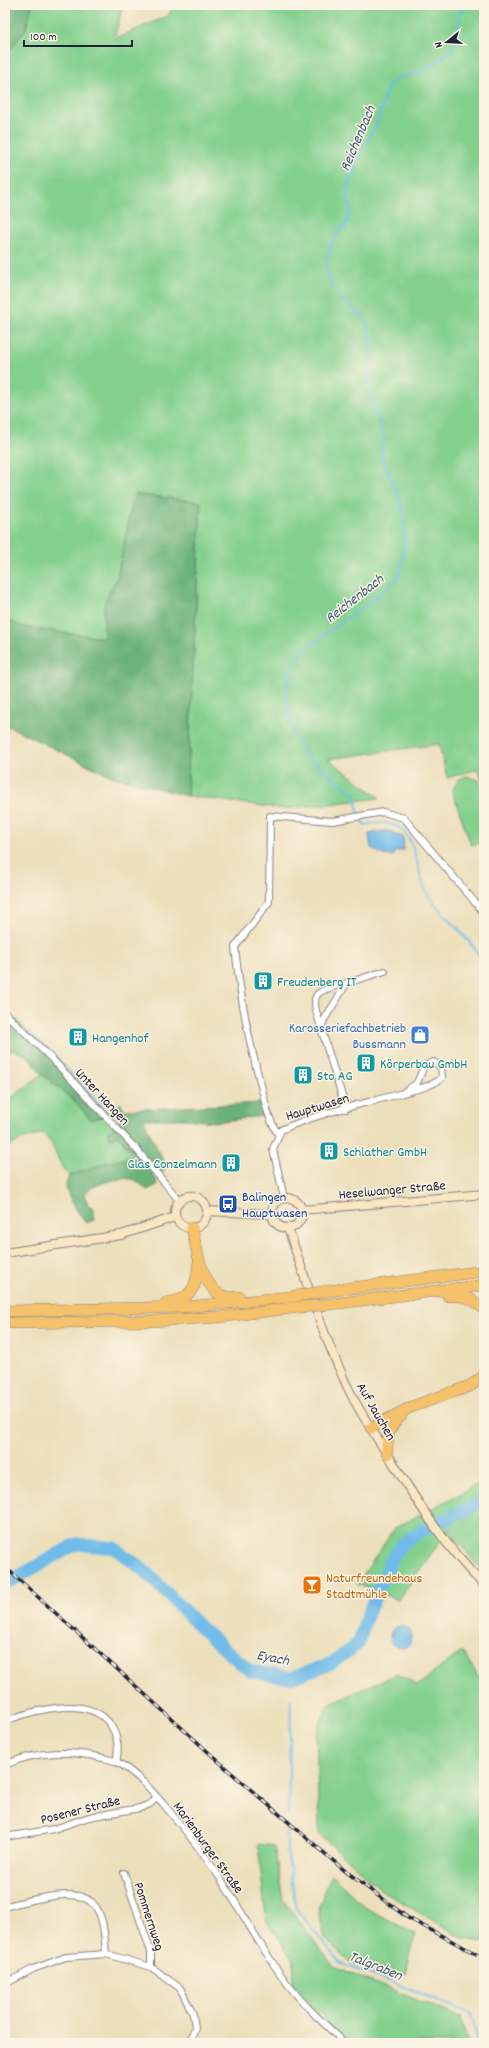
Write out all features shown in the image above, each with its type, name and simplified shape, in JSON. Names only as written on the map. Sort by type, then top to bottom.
[{"type":"highway","points":[[192,1228],[204,1274],[211,1286],[220,1295],[228,1297],[259,1296],[273,1298]]},
{"type":"highway","points":[[134,1309],[177,1302],[190,1294],[198,1278],[198,1254]]},
{"type":"highway","points":[[5,1311],[185,1307],[290,1297],[484,1271]]},
{"type":"highway","points":[[5,1323],[154,1321],[219,1317],[484,1285]]},
{"type":"highway","points":[[418,1294],[434,1296],[462,1295],[474,1301],[484,1309]]},
{"type":"highway","points":[[371,1428],[411,1408],[458,1392],[484,1376]]},
{"type":"highway","points":[[388,1454],[389,1430],[394,1421],[411,1408]]},
{"type":"street","points":[[278,1134],[269,1115],[252,1052],[239,989],[235,947],[269,902],[270,816],[334,822],[383,812],[404,818],[484,913]]},
{"type":"street","points":[[346,1110],[314,1005],[314,998],[317,993],[323,990],[385,971]]},
{"type":"street","points":[[321,1028],[324,1020],[347,983]]},
{"type":"street","name":"Unter Hangen","points":[[5,1013],[53,1060],[137,1150],[179,1200]]},
{"type":"street","name":"Hauptwasen","points":[[284,1198],[273,1149],[278,1134],[281,1130],[296,1123],[346,1110],[437,1082],[442,1078],[441,1067],[434,1062],[424,1066],[417,1083],[404,1092]]},
{"type":"street","name":"Heselwanger Straße","points":[[302,1210],[484,1194]]},
{"type":"street","points":[[189,1195],[203,1201],[207,1211],[207,1216],[201,1224],[192,1228],[182,1226],[175,1217],[174,1208],[179,1200],[189,1195]]},
{"type":"street","points":[[284,1198],[296,1200],[302,1210],[300,1222],[295,1226],[288,1228],[277,1224],[271,1214],[274,1204],[284,1198]]},
{"type":"street","points":[[207,1211],[271,1214]]},
{"type":"street","points":[[5,1253],[121,1235],[175,1217]]},
{"type":"street","name":"Auf Jauchen","points":[[288,1228],[318,1320],[343,1378],[371,1428],[423,1511],[484,1585]]},
{"type":"street","points":[[5,1720],[52,1708],[71,1707],[91,1710],[100,1714],[114,1730],[117,1742],[116,1762]]},
{"type":"street","name":"Marienburger Straße","points":[[5,1765],[36,1755],[66,1753],[89,1754],[116,1762],[135,1776],[157,1797],[187,1832],[217,1874],[285,1981],[322,2022],[345,2043]]},
{"type":"street","name":"Posener Straße","points":[[5,1837],[34,1833],[89,1817],[146,1807],[157,1797]]},
{"type":"street","name":"Pommernweg","points":[[124,1873],[151,1952],[151,1967]]},
{"type":"street","points":[[5,1907],[14,1903],[74,1894],[91,1900],[101,1915],[106,1954]]},
{"type":"street","points":[[5,1984],[33,1969],[66,1957],[106,1954],[151,1967],[180,1988],[194,2014],[195,2028],[190,2043]]},
{"type":"green space","points":[[5,5],[32,5],[25,31],[5,55]]},
{"type":"green space","points":[[32,5],[123,5],[114,39],[168,16],[174,5],[484,5],[484,785],[478,769],[447,778],[439,744],[328,759],[380,798],[285,809],[187,796],[201,502],[134,494],[117,578],[104,604],[104,638],[28,628],[5,620],[5,55],[25,31]]},
{"type":"green space","points":[[134,494],[201,502],[187,796],[111,776],[8,726],[5,731],[5,620],[28,628],[104,638],[104,604],[117,578]]},
{"type":"green space","points":[[466,776],[479,780],[484,798],[484,842],[471,845],[452,791],[458,780]]},
{"type":"green space","points":[[5,1010],[22,1025],[104,1116],[91,1120],[73,1100],[42,1074],[28,1056],[13,1050],[5,1055]]},
{"type":"green space","points":[[42,1074],[73,1100],[91,1120],[104,1116],[115,1127],[110,1138],[118,1135],[128,1148],[137,1156],[102,1164],[69,1176],[44,1133],[21,1140],[8,1147],[5,1140],[5,1103]]},
{"type":"green space","points":[[120,1103],[125,1110],[262,1103],[267,1112],[263,1116],[214,1122],[184,1119],[144,1119],[167,1167],[161,1174],[156,1170],[152,1174],[156,1179],[157,1185],[147,1190],[135,1180],[123,1179],[108,1181],[94,1186],[84,1193],[88,1205],[94,1208],[94,1220],[86,1223],[77,1211],[68,1194],[66,1186],[69,1176],[102,1164],[137,1156],[118,1135],[110,1139],[107,1133],[113,1129],[120,1120],[116,1114]]},
{"type":"green space","points":[[484,1481],[484,1572],[475,1563],[449,1529],[398,1600],[357,1584],[395,1528]]},
{"type":"green space","points":[[462,1651],[484,1685],[484,1942],[465,1939],[384,1892],[319,1834],[316,1734],[328,1704],[397,1674],[418,1685]]},
{"type":"green space","points":[[258,1844],[274,1846],[283,1900],[334,1967],[460,2017],[468,2043],[347,2043],[293,1985],[294,1961],[266,1920]]},
{"type":"green space","points":[[331,1875],[366,1908],[415,1934],[406,1974],[350,1962],[325,1939],[318,1909]]},
{"type":"water","points":[[389,831],[403,837],[404,850],[394,852],[393,856],[383,855],[371,848],[369,834]]},
{"type":"water","points":[[401,1626],[409,1629],[412,1637],[409,1645],[401,1648],[393,1645],[390,1637],[393,1629]]},
{"type":"waterway","name":"Reichenbach","points":[[359,814],[356,795],[305,755],[293,733],[287,706],[287,686],[292,666],[304,650],[378,596],[399,577],[404,551],[404,516],[400,500],[381,455],[384,436],[372,400],[367,374],[370,364],[372,341],[365,319],[342,299],[330,281],[326,266],[327,255],[336,235],[347,222],[351,211],[348,201],[348,188],[356,163],[378,121],[389,85],[400,77],[416,73],[445,56],[455,45],[462,5]]},
{"type":"waterway","name":"Reichenbach","points":[[361,818],[364,825],[385,823],[395,825],[404,832],[412,844],[422,882],[429,896],[471,944],[484,963]]},
{"type":"waterway","points":[[30,1032],[56,1057],[143,1152]]},
{"type":"waterway","name":"Eyach","points":[[5,1584],[76,1544],[114,1548],[145,1571],[203,1630],[250,1671],[291,1678],[332,1663],[359,1643],[365,1621],[389,1564],[402,1544],[421,1531],[484,1501]]},
{"type":"waterway","name":"Talgraben","points":[[288,1814],[291,1699]]},
{"type":"waterway","name":"Talgraben","points":[[287,1829],[287,1849],[296,1909],[340,1963],[471,2014],[478,2043]]},
{"type":"railway","points":[[5,1567],[228,1770],[344,1870],[408,1918],[484,1958]]},
{"type":"place","name":"Freudenberg IT","points":[[263,981]]},
{"type":"place","name":"Karosseriefachbetrieb Bussmann","points":[[420,1035]]},
{"type":"place","name":"Hangenhof","points":[[78,1037]]},
{"type":"place","name":"Körperbau GmbH","points":[[366,1063]]},
{"type":"place","name":"Sto AG","points":[[303,1075]]},
{"type":"place","name":"Schlather GmbH","points":[[329,1151]]},
{"type":"place","name":"Glas Conzelmann","points":[[231,1163]]},
{"type":"place","name":"Balingen Hauptwasen","points":[[228,1204]]},
{"type":"place","name":"Naturfreundehaus Stadtmühle","points":[[312,1585]]}]
